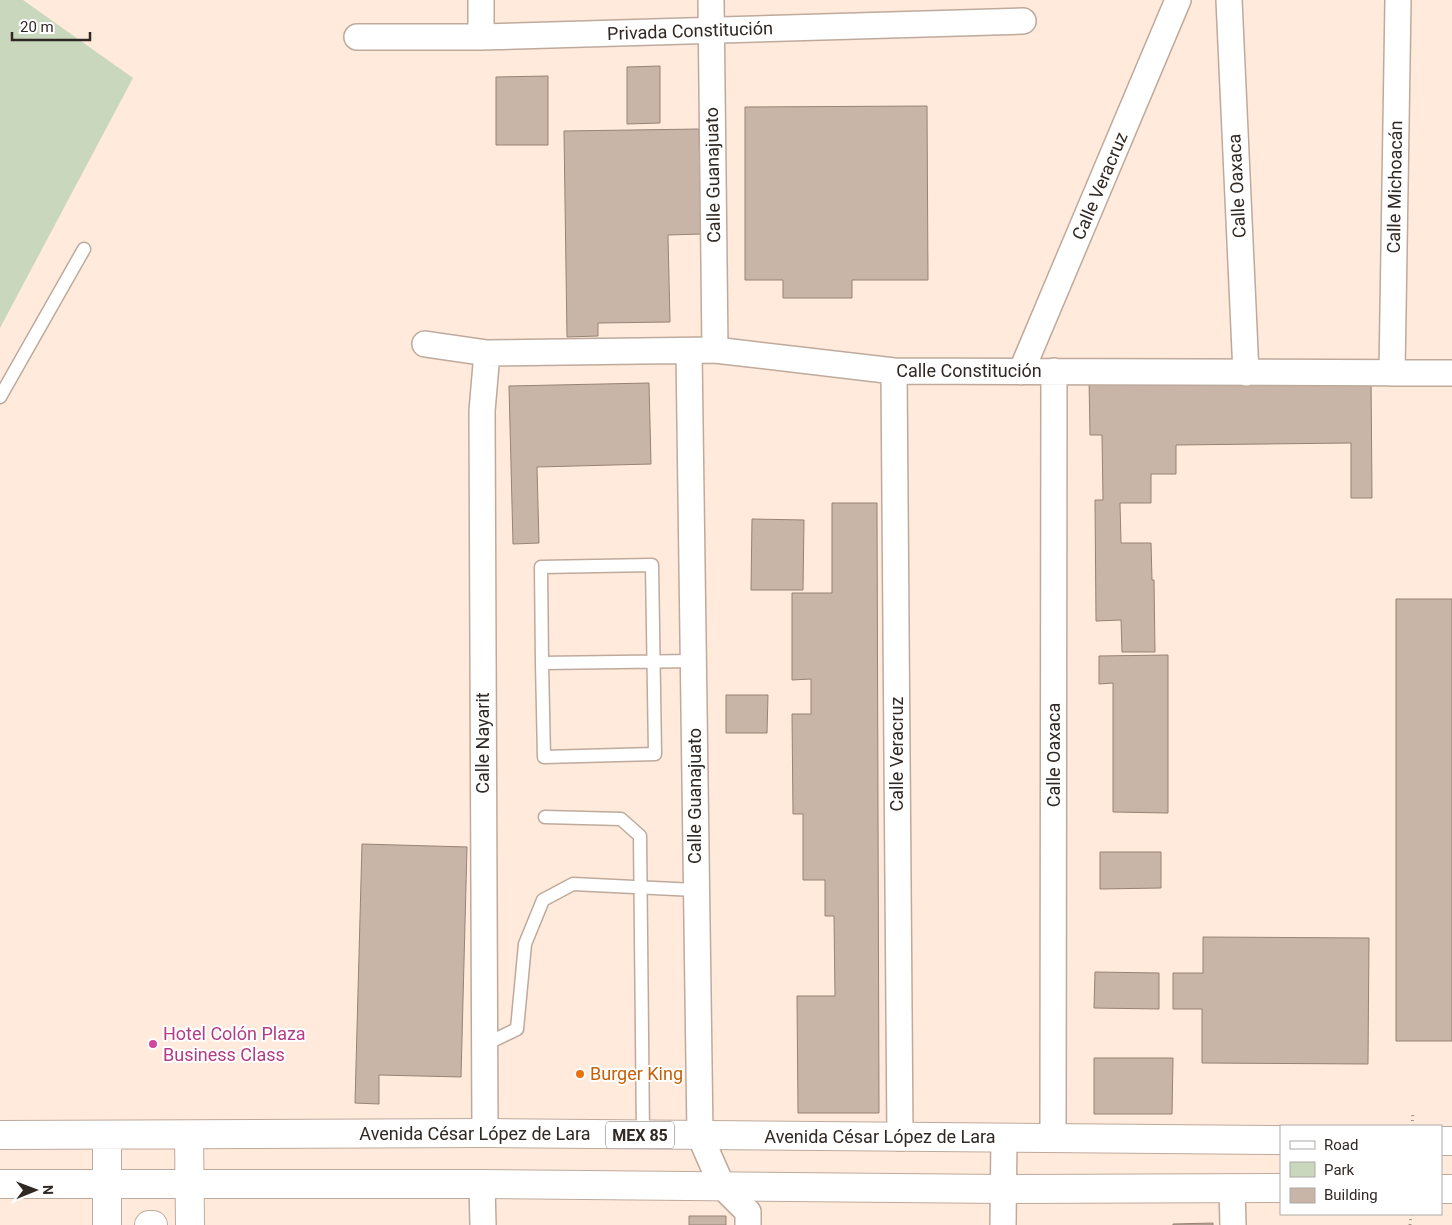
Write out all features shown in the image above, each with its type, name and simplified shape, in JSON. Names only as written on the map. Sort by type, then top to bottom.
[{"type":"main road","name":"Avenida César López de Lara","points":[[0,1135],[189,1136],[485,1133],[1280,1140]]},
{"type":"main road","points":[[107,1225],[108,1136]]},
{"type":"main road","points":[[189,1136],[190,1225]]},
{"type":"main road","points":[[0,1184],[482,1184],[1003,1189],[1280,1188]]},
{"type":"street","points":[[481,0],[481,37]]},
{"type":"street","name":"Calle Guanajuato","points":[[711,0],[715,350]]},
{"type":"street","name":"Calle Veracruz","points":[[1022,372],[1178,0]]},
{"type":"street","name":"Calle Oaxaca","points":[[1229,0],[1246,372]]},
{"type":"street","name":"Calle Michoacán","points":[[1392,373],[1398,0]]},
{"type":"street","name":"Privada Constitución","points":[[357,37],[481,37],[1023,21]]},
{"type":"street","points":[[425,344],[487,353]]},
{"type":"street","name":"Calle Constitución","points":[[487,353],[689,352],[715,350],[894,371],[1452,373]]},
{"type":"street","name":"Calle Guanajuato","points":[[689,352],[694,661],[695,890],[700,1136],[722,1186],[748,1212],[748,1225]]},
{"type":"street","name":"Calle Nayarit","points":[[485,1133],[482,411],[487,353]]},
{"type":"street","name":"Calle Veracruz","points":[[894,371],[900,1138]]},
{"type":"street","name":"Calle Oaxaca","points":[[1053,1138],[1054,371]]},
{"type":"street","points":[[1003,1225],[1004,1137]]},
{"type":"street","points":[[482,1184],[483,1225]]},
{"type":"street","points":[[1232,1188],[1233,1225]]},
{"type":"lane","points":[[0,397],[84,249]]},
{"type":"lane","points":[[652,566],[653,661],[655,754],[544,757],[541,567],[652,566]]},
{"type":"lane","points":[[542,663],[694,661]]},
{"type":"lane","points":[[546,817],[621,819],[640,836],[643,1135]]},
{"type":"lane","points":[[484,1045],[517,1029],[525,944],[544,900],[573,884],[695,890]]},
{"type":"path","points":[[1412,1125],[1413,1112]]},
{"type":"green space","points":[[0,0],[23,0],[133,78],[0,328]]},
{"type":"building","points":[[660,66],[660,123],[627,124],[627,67]]},
{"type":"building","points":[[548,76],[548,145],[496,145],[496,77]]},
{"type":"building","points":[[927,106],[928,280],[852,280],[852,298],[783,298],[783,280],[745,280],[745,107]]},
{"type":"building","points":[[699,129],[701,234],[668,235],[670,322],[598,323],[598,336],[567,337],[564,131]]},
{"type":"building","points":[[1371,376],[1372,498],[1351,498],[1351,443],[1176,445],[1176,474],[1151,474],[1151,503],[1120,503],[1121,543],[1151,543],[1152,580],[1154,580],[1155,652],[1122,652],[1121,620],[1096,621],[1095,500],[1103,500],[1102,435],[1090,435],[1089,379]]},
{"type":"building","points":[[649,383],[651,464],[537,467],[539,543],[513,544],[509,386]]},
{"type":"building","points":[[832,503],[877,503],[879,1113],[798,1113],[797,996],[835,996],[834,916],[825,916],[825,880],[803,880],[803,814],[793,814],[792,714],[811,714],[811,679],[792,680],[792,593],[832,593]]},
{"type":"building","points":[[752,519],[804,520],[803,590],[751,590]]},
{"type":"building","points":[[1396,599],[1452,599],[1452,1041],[1396,1041]]},
{"type":"building","points":[[1168,655],[1168,813],[1113,812],[1113,683],[1099,684],[1099,656]]},
{"type":"building","points":[[726,695],[768,695],[767,733],[726,733]]},
{"type":"building","points":[[362,844],[467,847],[461,1077],[379,1075],[379,1104],[355,1103]]},
{"type":"building","points":[[1100,852],[1161,852],[1161,888],[1100,889]]},
{"type":"building","points":[[1203,937],[1369,938],[1368,1064],[1202,1063],[1202,1009],[1173,1009],[1173,973],[1203,973]]},
{"type":"building","points":[[1095,972],[1159,973],[1159,1009],[1094,1008]]},
{"type":"building","points":[[1094,1058],[1173,1058],[1172,1114],[1094,1114]]},
{"type":"building","points":[[689,1216],[726,1216],[726,1225],[689,1225]]},
{"type":"building","points":[[1213,1223],[1213,1225],[1173,1225],[1173,1224]]},
{"type":"place","name":"Hotel Colón Plaza Business Class","points":[[153,1044]]},
{"type":"place","name":"Burger King","points":[[580,1074]]}]
